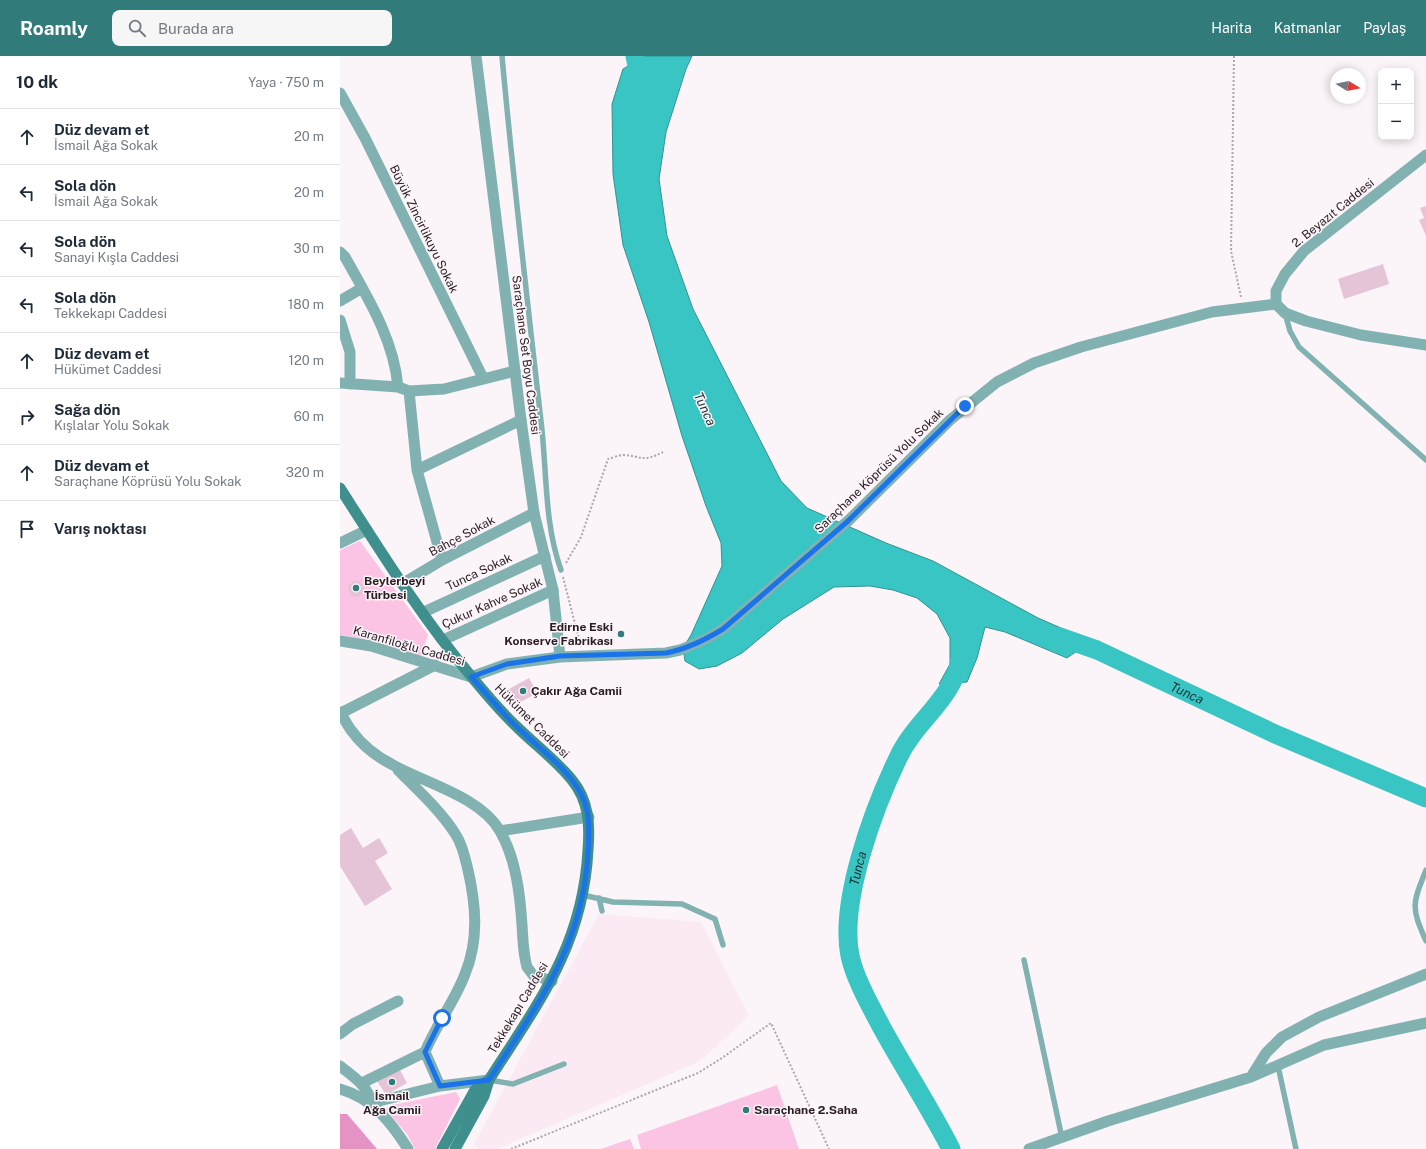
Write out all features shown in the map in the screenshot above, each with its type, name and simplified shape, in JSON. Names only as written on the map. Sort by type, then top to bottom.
[{"type":"main road","name":"Hükümet Caddesi","points":[[340,488],[402,584],[471,677],[515,726],[572,780],[586,804],[588,817]]},
{"type":"main road","name":"Tekkekapı Caddesi","points":[[442,1149],[475,1090],[489,1080],[552,981],[572,936],[583,895],[588,858],[588,817]]},
{"type":"main road","points":[[455,1149],[484,1096],[489,1080]]},
{"type":"street","name":"Saraçhane Set Boyu Caddesi","points":[[476,56],[514,371],[534,513],[553,590],[560,656]]},
{"type":"street","name":"Büyük Zincirlikuyu Sokak","points":[[342,100],[365,138],[483,378]]},
{"type":"street","name":"2. Beyazıt Caddesi","points":[[1276,304],[1276,291],[1285,274],[1304,251],[1426,154]]},
{"type":"street","points":[[340,252],[345,257],[362,288],[391,352],[398,388]]},
{"type":"street","points":[[340,301],[362,288]]},
{"type":"street","points":[[1276,304],[1285,313],[1361,335],[1426,344]]},
{"type":"street","name":"Saraçhane Köprüsü Yolu Sokak","points":[[471,677],[507,664],[560,656],[624,656],[666,653],[680,650],[706,639],[723,629],[848,521],[950,420],[997,382],[1034,363],[1074,349],[1212,312],[1276,304]]},
{"type":"street","points":[[340,320],[350,352],[345,383],[398,388],[409,391],[444,389],[514,371]]},
{"type":"street","points":[[409,391],[417,470],[442,560]]},
{"type":"street","points":[[417,470],[521,420]]},
{"type":"street","name":"Bahçe Sokak","points":[[402,584],[442,560],[534,513]]},
{"type":"street","points":[[340,543],[367,530]]},
{"type":"street","name":"Tunca Sokak","points":[[424,612],[545,556]]},
{"type":"street","name":"Çukur Kahve Sokak","points":[[443,640],[553,590]]},
{"type":"street","name":"Karanfiloğlu Caddesi","points":[[340,640],[371,646],[471,677]]},
{"type":"street","points":[[435,665],[340,713],[351,730],[364,745],[393,765],[439,786],[473,805],[493,822],[500,831],[513,864],[520,900],[527,967],[533,975],[552,981]]},
{"type":"street","points":[[340,733],[351,730]]},
{"type":"street","points":[[362,1083],[425,1052],[465,974],[471,957],[476,915],[474,894],[465,857],[456,835],[420,792],[393,765]]},
{"type":"street","points":[[500,831],[588,817]]},
{"type":"street","points":[[1251,1077],[1266,1053],[1282,1037],[1319,1017],[1426,974]]},
{"type":"street","points":[[340,1034],[353,1024],[398,1001]]},
{"type":"street","points":[[1029,1149],[1049,1146],[1062,1138],[1108,1121],[1251,1077],[1324,1045],[1426,1023]]},
{"type":"street","points":[[425,1052],[440,1086]]},
{"type":"street","points":[[340,1066],[362,1083],[371,1103]]},
{"type":"street","points":[[371,1103],[440,1086],[489,1080]]},
{"type":"street","points":[[340,1089],[353,1093],[371,1103],[385,1118],[408,1149]]},
{"type":"lane","points":[[502,56],[543,437],[549,517],[557,558],[561,570]]},
{"type":"lane","points":[[1285,313],[1290,331],[1299,347],[1426,460]]},
{"type":"lane","points":[[1426,870],[1417,892],[1414,909],[1415,916],[1426,941]]},
{"type":"lane","points":[[583,895],[613,902],[682,904],[716,919],[723,945]]},
{"type":"lane","points":[[599,898],[602,911]]},
{"type":"lane","points":[[1024,960],[1062,1138]]},
{"type":"lane","points":[[489,1080],[513,1084],[564,1064]]},
{"type":"lane","points":[[1278,1066],[1296,1149]]},
{"type":"path","points":[[1234,56],[1231,251],[1238,288],[1244,308]]},
{"type":"path","points":[[584,656],[561,570],[581,537],[608,459],[622,455],[640,459],[650,459],[663,452]]},
{"type":"path","points":[[511,1149],[698,1073],[771,1023],[829,1149]]},
{"type":"shaded area","points":[[360,541],[428,635],[421,656],[340,635],[340,550]]},
{"type":"shaded area","points":[[599,914],[701,922],[749,1016],[700,1061],[497,1149],[479,1149],[474,1144]]},
{"type":"shaded area","name":"Saraçhane 2.Saha","points":[[777,1085],[799,1149],[641,1149],[637,1135]]},
{"type":"shaded area","points":[[456,1092],[460,1099],[435,1149],[415,1149],[407,1134],[385,1109],[392,1105]]},
{"type":"shaded area","points":[[340,1114],[347,1114],[377,1149],[340,1149]]},
{"type":"shaded area","points":[[630,1139],[634,1149],[601,1149]]},
{"type":"water","points":[[645,56],[692,56],[686,69],[666,132],[659,179],[667,236],[693,309],[781,481],[807,508],[886,543],[933,561],[1038,618],[1091,641],[1067,658],[1005,632],[985,627],[977,658],[967,682],[939,684],[950,664],[950,638],[937,614],[917,598],[893,590],[870,586],[834,587],[783,619],[742,653],[717,666],[699,669],[685,661],[683,648],[691,635],[722,566],[721,543],[706,506],[682,436],[649,322],[623,245],[613,174],[612,104],[623,69]]},
{"type":"building","points":[[1426,206],[1426,236],[1419,220],[1424,218],[1420,208]]},
{"type":"building","points":[[1383,264],[1389,284],[1344,299],[1338,279]]},
{"type":"building","name":"Beylerbeyi Türbesi","points":[[356,581],[362,583],[364,589],[362,595],[356,597],[350,595],[348,589],[350,583]]},
{"type":"building","name":"Çakır Ağa Camii","points":[[529,678],[537,693],[517,704],[509,689]]},
{"type":"building","points":[[351,828],[363,848],[379,838],[388,853],[375,861],[392,889],[365,906],[340,866],[340,835]]},
{"type":"building","name":"İsmail Ağa Camii","points":[[399,1068],[407,1083],[386,1095],[377,1081]]},
{"type":"waterway","name":"Tunca","points":[[635,56],[641,87]]},
{"type":"waterway","name":"Tunca","points":[[1060,637],[1097,650],[1275,734],[1426,798]]},
{"type":"waterway","name":"Tunca","points":[[951,1149],[882,1028],[864,993],[852,965],[848,934],[849,909],[854,882],[869,828],[879,802],[905,745],[949,687],[956,674],[960,660]]},
{"type":"place","name":"Beylerbeyi Türbesi","points":[[356,588]]},
{"type":"place","name":"Edirne Eski Konserve Fabrikası","points":[[621,634]]},
{"type":"place","name":"Çakır Ağa Camii","points":[[523,691]]},
{"type":"place","name":"İsmail Ağa Camii","points":[[392,1082]]},
{"type":"place","name":"Saraçhane 2.Saha","points":[[746,1110]]},
{"type":"route","points":[[442,1018],[425,1052],[440,1086],[489,1080],[552,981],[572,936],[587,874],[589,838],[588,817],[586,804],[580,793],[572,780],[555,762],[515,726],[471,677],[507,664],[560,656],[624,656],[666,653],[680,650],[706,639],[723,629],[848,521],[965,406]]}]
